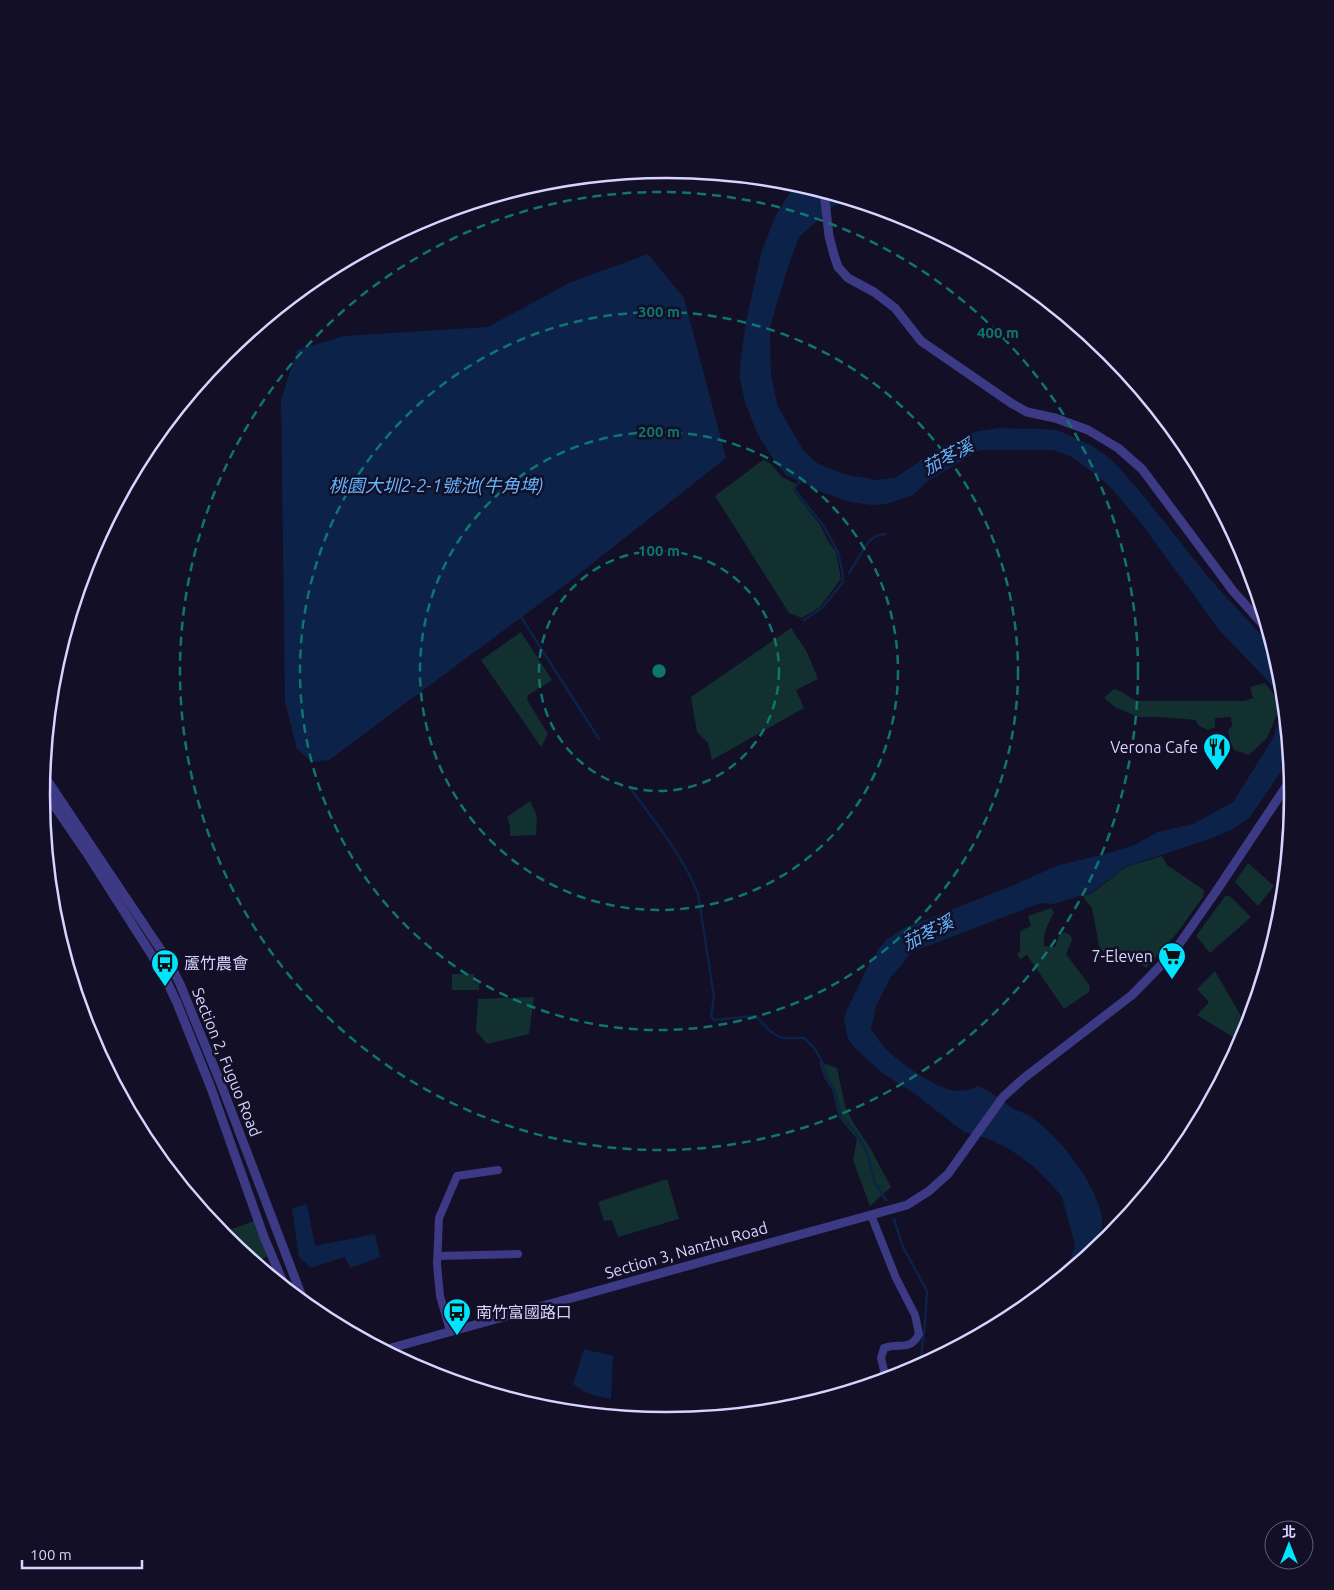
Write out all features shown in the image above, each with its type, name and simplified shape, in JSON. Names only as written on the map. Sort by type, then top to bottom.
[{"type":"street","points":[[824,198],[828,236],[838,267],[848,278],[874,292],[895,308],[921,341],[1011,403],[1028,412],[1055,418],[1088,430],[1118,448],[1142,469],[1233,591],[1258,619]]},
{"type":"street","name":"Section 2, Fuguo Road","points":[[50,785],[169,962],[180,984],[221,1084],[300,1290]]},
{"type":"street","name":"Section 3, Nanzhu Road","points":[[393,1347],[907,1205],[929,1191],[948,1174],[1003,1097],[1024,1078],[1132,995],[1173,953],[1284,790]]},
{"type":"street","name":"Section 2, Fuguo Road","points":[[50,800],[88,855],[162,971],[211,1088],[264,1237],[281,1276]]},
{"type":"street","points":[[450,1331],[440,1296],[439,1218],[457,1176],[498,1170]]},
{"type":"street","points":[[871,1215],[896,1278],[915,1315],[919,1334],[914,1343],[909,1345],[884,1348],[881,1358],[884,1372]]},
{"type":"street","points":[[438,1256],[518,1254]]},
{"type":"green space","points":[[763,460],[770,463],[782,477],[796,484],[793,490],[821,526],[836,552],[841,579],[820,607],[802,618],[789,613],[715,496]]},
{"type":"green space","points":[[791,628],[807,652],[818,679],[796,690],[804,708],[712,760],[708,743],[697,732],[691,697]]},
{"type":"green space","points":[[521,632],[552,680],[528,695],[527,700],[548,734],[541,747],[481,660]]},
{"type":"green space","points":[[1265,683],[1276,698],[1278,712],[1267,738],[1249,755],[1234,750],[1228,730],[1232,726],[1231,717],[1215,718],[1215,727],[1208,730],[1199,726],[1195,720],[1138,717],[1115,707],[1104,698],[1114,689],[1136,701],[1245,701],[1253,698],[1250,687]]},
{"type":"green space","points":[[530,801],[537,816],[536,835],[510,836],[510,826],[507,817]]},
{"type":"green space","points":[[1162,856],[1167,865],[1204,890],[1203,897],[1177,933],[1146,968],[1126,950],[1111,962],[1099,946],[1092,908],[1084,896],[1092,893],[1126,867]]},
{"type":"green space","points":[[1248,863],[1274,886],[1258,906],[1235,882]]},
{"type":"green space","points":[[1226,895],[1231,897],[1251,917],[1210,953],[1196,936]]},
{"type":"green space","points":[[1051,908],[1054,913],[1046,929],[1044,946],[1055,947],[1059,936],[1065,932],[1071,936],[1072,940],[1066,954],[1090,986],[1089,992],[1064,1009],[1027,955],[1020,959],[1017,954],[1020,951],[1020,931],[1031,926],[1028,916]]},
{"type":"green space","points":[[1215,971],[1242,1018],[1234,1038],[1197,1015],[1209,1002],[1197,989]]},
{"type":"green space","points":[[452,974],[474,974],[474,982],[479,983],[479,990],[452,990]]},
{"type":"green space","points":[[534,997],[529,1034],[487,1044],[476,1031],[478,999]]},
{"type":"green space","points":[[819,1062],[837,1068],[845,1106],[891,1187],[870,1206],[853,1160],[857,1139],[839,1117],[832,1089],[825,1079]]},
{"type":"green space","points":[[667,1179],[679,1219],[618,1237],[612,1220],[604,1221],[598,1202]]},
{"type":"green space","points":[[254,1221],[267,1257],[261,1260],[230,1230]]},
{"type":"water","name":"茄苳溪","points":[[791,191],[839,203],[799,237],[770,327],[771,375],[778,407],[803,450],[817,463],[843,474],[877,480],[895,478],[936,450],[974,432],[998,428],[1057,430],[1094,447],[1112,460],[1138,489],[1209,578],[1264,638],[1275,691],[1270,683],[1221,632],[1140,522],[1112,489],[1072,457],[1053,450],[980,450],[928,481],[913,495],[886,504],[871,505],[850,502],[824,493],[786,475],[771,456],[757,433],[745,402],[740,379],[746,321],[762,250],[776,215]]},
{"type":"water","name":"桃園大圳2-2-1號池(牛角埤)","points":[[648,254],[684,298],[726,458],[569,582],[329,760],[312,762],[297,749],[285,702],[281,400],[297,350],[344,336],[488,327],[569,283]]},
{"type":"water","name":"茄苳溪","points":[[1279,719],[1283,768],[1250,817],[1233,829],[1212,838],[1125,867],[1092,892],[1054,904],[1040,903],[912,952],[891,977],[876,1006],[871,1029],[893,1056],[934,1083],[951,1090],[965,1090],[978,1086],[988,1091],[1039,1123],[1071,1156],[1095,1196],[1100,1209],[1102,1232],[1069,1263],[1075,1245],[1062,1197],[1052,1185],[1034,1167],[1011,1150],[989,1139],[964,1132],[915,1094],[882,1073],[849,1040],[844,1018],[847,1010],[869,964],[880,947],[887,939],[902,929],[1014,885],[1059,865],[1105,854],[1134,845],[1158,832],[1193,824],[1233,802],[1272,740]]},
{"type":"water","points":[[307,1204],[315,1246],[375,1234],[380,1257],[350,1268],[345,1257],[311,1268],[299,1257],[292,1208]]},
{"type":"water","points":[[584,1349],[613,1356],[611,1399],[588,1394],[573,1384]]},
{"type":"waterway","points":[[799,482],[794,489],[823,525],[838,552],[843,574],[843,582],[822,608],[804,620]]},
{"type":"waterway","points":[[849,573],[869,541],[876,536],[885,534]]},
{"type":"waterway","points":[[521,617],[599,739]]},
{"type":"waterway","points":[[629,786],[676,852],[698,894],[714,997],[711,1016],[714,1020],[756,1016],[776,1035],[782,1038],[804,1038],[814,1048],[834,1089],[841,1116],[856,1133],[866,1150],[875,1183],[886,1200]]},
{"type":"waterway","points":[[894,1219],[903,1247],[927,1291],[921,1357]]},
{"type":"place","name":"Verona Cafe","points":[[1217,771]]},
{"type":"place","name":"7-Eleven","points":[[1172,980]]},
{"type":"place","name":"蘆竹農會","points":[[165,987]]},
{"type":"place","name":"南竹富國路口","points":[[457,1336]]}]
